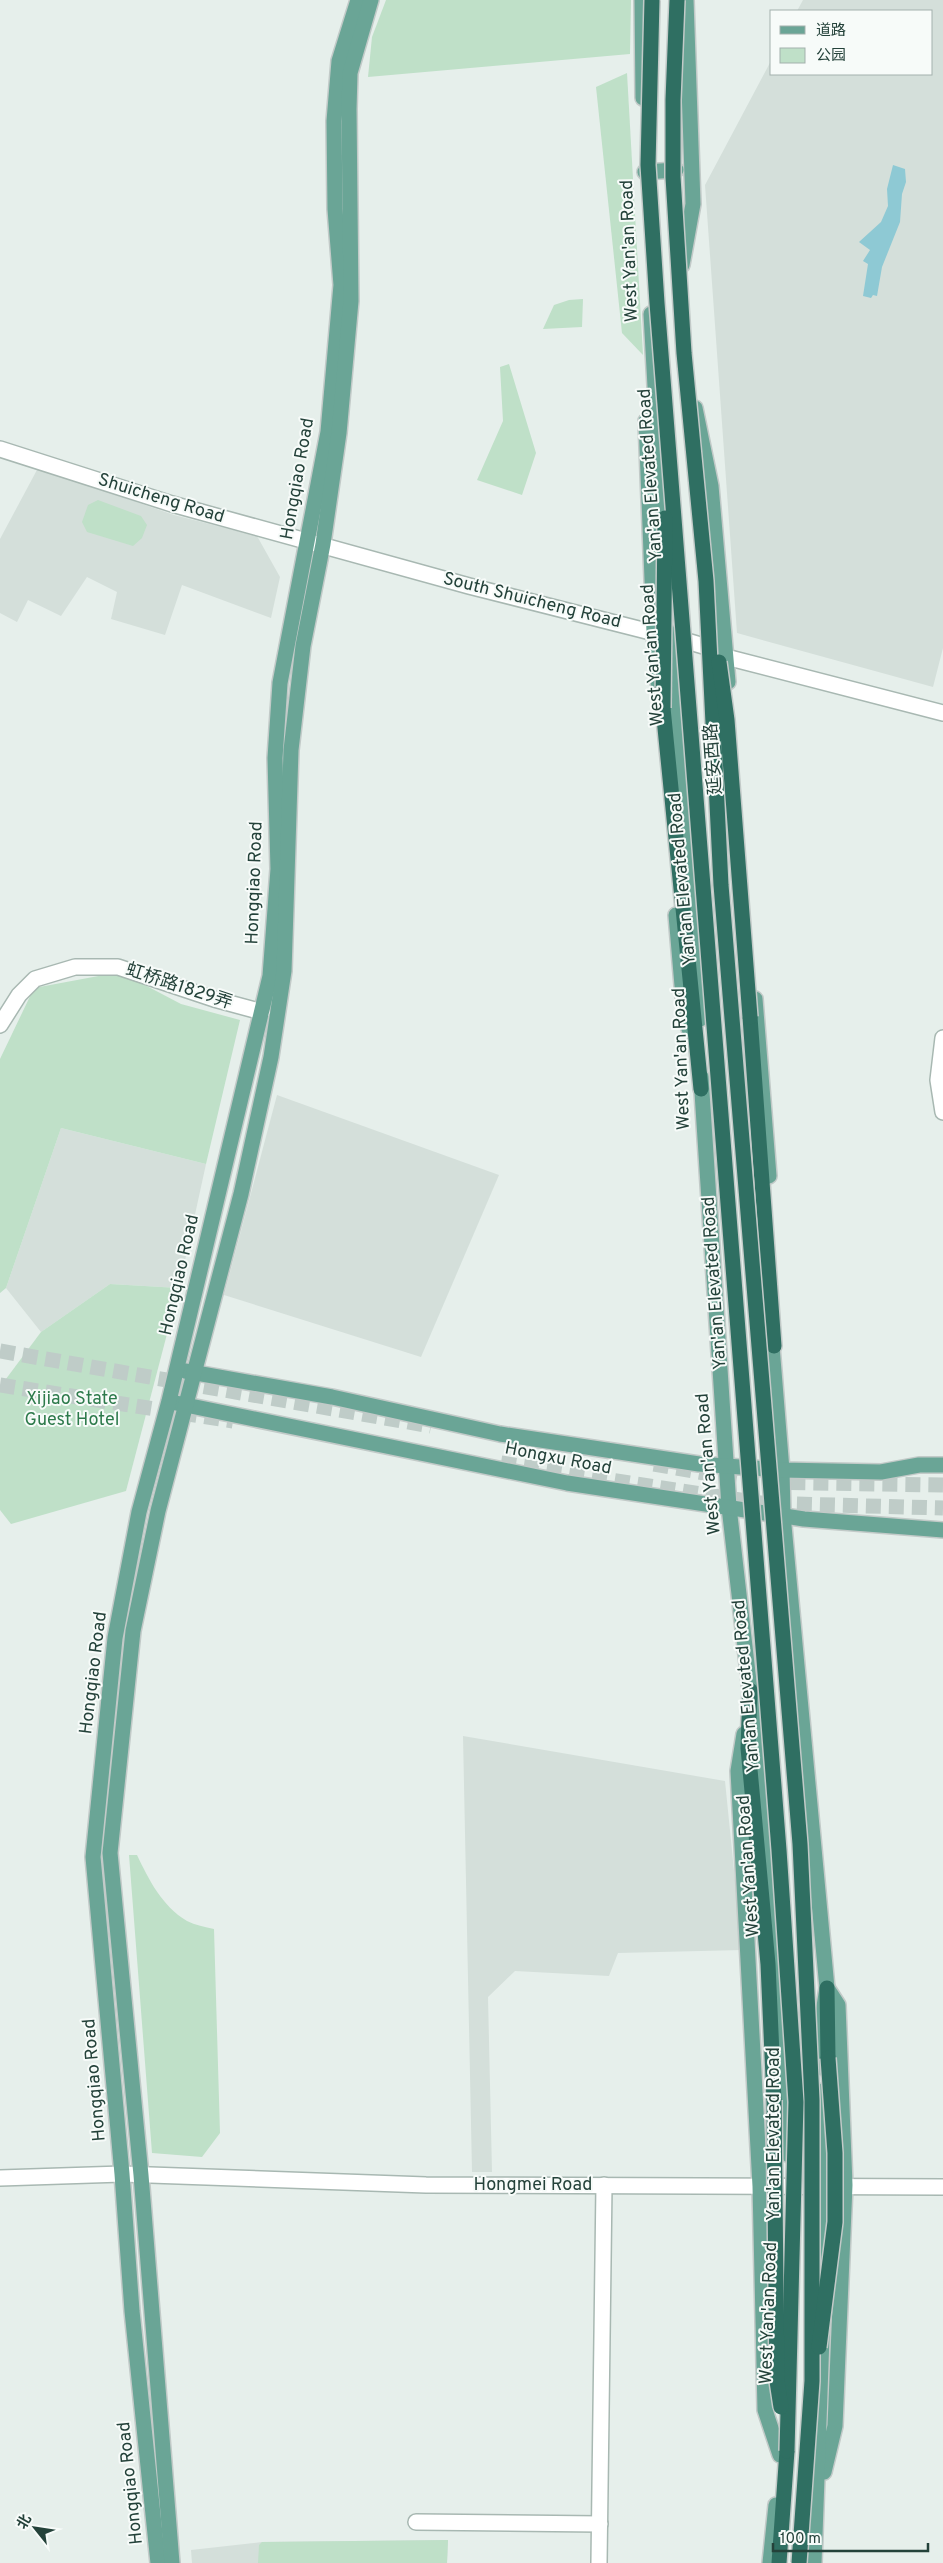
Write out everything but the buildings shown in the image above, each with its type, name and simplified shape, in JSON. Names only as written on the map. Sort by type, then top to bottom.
[{"type":"highway","name":"Yan'an Elevated Road","points":[[652,0],[648,165],[666,424],[780,1850],[796,2102],[779,2563]]},
{"type":"highway","name":"Yan'an Elevated Road","points":[[677,0],[673,100],[673,177],[684,353],[706,580],[721,885],[800,1844],[812,2100],[812,2381],[800,2563]]},
{"type":"highway","points":[[666,424],[663,708],[701,1089]]},
{"type":"highway","points":[[706,580],[727,720],[774,1346]]},
{"type":"highway","points":[[750,1690],[748,1748],[768,1964],[774,2100],[777,2381],[784,2453]]},
{"type":"highway","points":[[812,2381],[824,2319],[835,2222],[835,2153],[828,2058],[827,1988]]},
{"type":"main road","name":"Hongqiao Road","points":[[158,2563],[132,2311],[122,2174],[92,1857],[115,1638],[139,1512],[169,1401],[270,976],[278,869],[275,758],[280,683],[328,432],[341,285],[335,209],[334,121],[339,61],[358,0]]},
{"type":"main road","name":"Hongqiao Road","points":[[172,2563],[141,2175],[110,1853],[132,1631],[158,1511],[240,1194],[273,1047],[284,971],[291,750],[304,646],[323,544],[339,433],[351,301],[350,74],[371,0]]},
{"type":"main road","name":"West Yan'an Road","points":[[642,0],[645,172],[652,344],[670,637],[700,997],[701,1089],[729,1507],[750,1690],[757,1724],[792,2186],[784,2453],[770,2563]]},
{"type":"main road","points":[[671,0],[676,170],[687,370],[707,647],[759,1277],[774,1346],[783,1515],[827,1988],[816,2055],[824,2185],[814,2563]]},
{"type":"main road","points":[[682,265],[693,204],[686,0]]},
{"type":"main road","points":[[645,172],[676,170]]},
{"type":"main road","points":[[652,344],[646,403],[654,632],[683,998],[701,1089]]},
{"type":"main road","name":"延安西路","points":[[687,370],[711,486],[726,657],[739,859],[759,1032],[776,1276],[774,1346]]},
{"type":"main road","name":"Hongxu Road","points":[[176,1369],[332,1397],[519,1437],[632,1456],[782,1470],[882,1472],[919,1465],[943,1465]]},
{"type":"main road","name":"Hongxu Road","points":[[169,1401],[493,1466],[566,1483],[783,1515],[943,1530]]},
{"type":"main road","points":[[750,1690],[738,1771],[760,2186],[765,2410],[784,2453]]},
{"type":"main road","points":[[816,2505],[835,2426],[845,2185],[838,2005],[827,1988]]},
{"type":"main road","points":[[824,2185],[844,2162]]},
{"type":"street","name":"Shuicheng Road","points":[[0,449],[172,504],[323,544]]},
{"type":"street","name":"South Shuicheng Road","points":[[323,544],[469,586],[654,632],[707,647],[726,657],[943,713]]},
{"type":"street","name":"虹桥路1829弄","points":[[0,1025],[19,995],[34,979],[75,967],[118,967],[214,999],[262,1012]]},
{"type":"street","points":[[943,1038],[938,1080],[943,1112]]},
{"type":"street","name":"Hongmei Road","points":[[0,2178],[122,2174],[426,2185],[845,2185],[943,2187]]},
{"type":"street","points":[[599,2563],[604,2185]]},
{"type":"street","points":[[416,2522],[600,2524]]},
{"type":"shaded area","points":[[803,0],[943,0],[943,648],[933,687],[737,633],[705,185],[770,63],[770,75],[933,75],[933,10],[798,10]]},
{"type":"shaded area","points":[[38,468],[174,515],[257,536],[280,577],[271,618],[182,585],[165,635],[111,619],[117,592],[87,577],[61,616],[28,600],[17,622],[0,613],[0,539]]},
{"type":"shaded area","points":[[277,1095],[499,1175],[421,1357],[224,1295]]},
{"type":"shaded area","points":[[61,1128],[206,1164],[179,1288],[110,1284],[41,1332],[6,1288]]},
{"type":"shaded area","points":[[463,1736],[725,1781],[742,1950],[618,1953],[609,1976],[515,1971],[488,1997],[492,2172],[472,2172]]},
{"type":"shaded area","points":[[448,2540],[447,2563],[192,2563],[191,2550],[262,2542]]},
{"type":"green space","points":[[386,0],[631,0],[630,54],[368,77],[372,37]]},
{"type":"green space","points":[[627,73],[643,355],[622,333],[596,87]]},
{"type":"green space","points":[[583,299],[582,327],[543,329],[554,305],[569,300]]},
{"type":"green space","points":[[509,364],[536,453],[522,495],[477,480],[503,421],[500,367]]},
{"type":"green space","points":[[98,500],[141,516],[147,525],[142,538],[133,546],[87,532],[82,522],[88,505]]},
{"type":"green space","points":[[120,972],[181,1004],[240,1020],[206,1164],[61,1128],[6,1288],[0,1293],[0,1059],[34,988]]},
{"type":"green space","name":"Xijiao State Guest Hotel","points":[[110,1284],[179,1288],[126,1491],[11,1524],[0,1510],[0,1387],[41,1332]]},
{"type":"green space","points":[[129,1855],[137,1855],[157,1892],[178,1915],[187,1921],[214,1929],[220,2133],[202,2157],[152,2153]]},
{"type":"green space","points":[[448,2540],[447,2563],[258,2563],[259,2545],[262,2542]]},
{"type":"water","points":[[893,165],[905,169],[906,182],[902,194],[900,222],[882,267],[877,296],[873,295],[871,298],[863,296],[868,264],[863,261],[870,250],[859,242],[881,222],[888,206],[887,189]]},
{"type":"tunnel","points":[[0,1351],[431,1426]]},
{"type":"tunnel","points":[[0,1385],[233,1421]]},
{"type":"tunnel","points":[[501,1463],[760,1503],[943,1508]]},
{"type":"tunnel","points":[[654,1464],[754,1482],[943,1485]]}]
